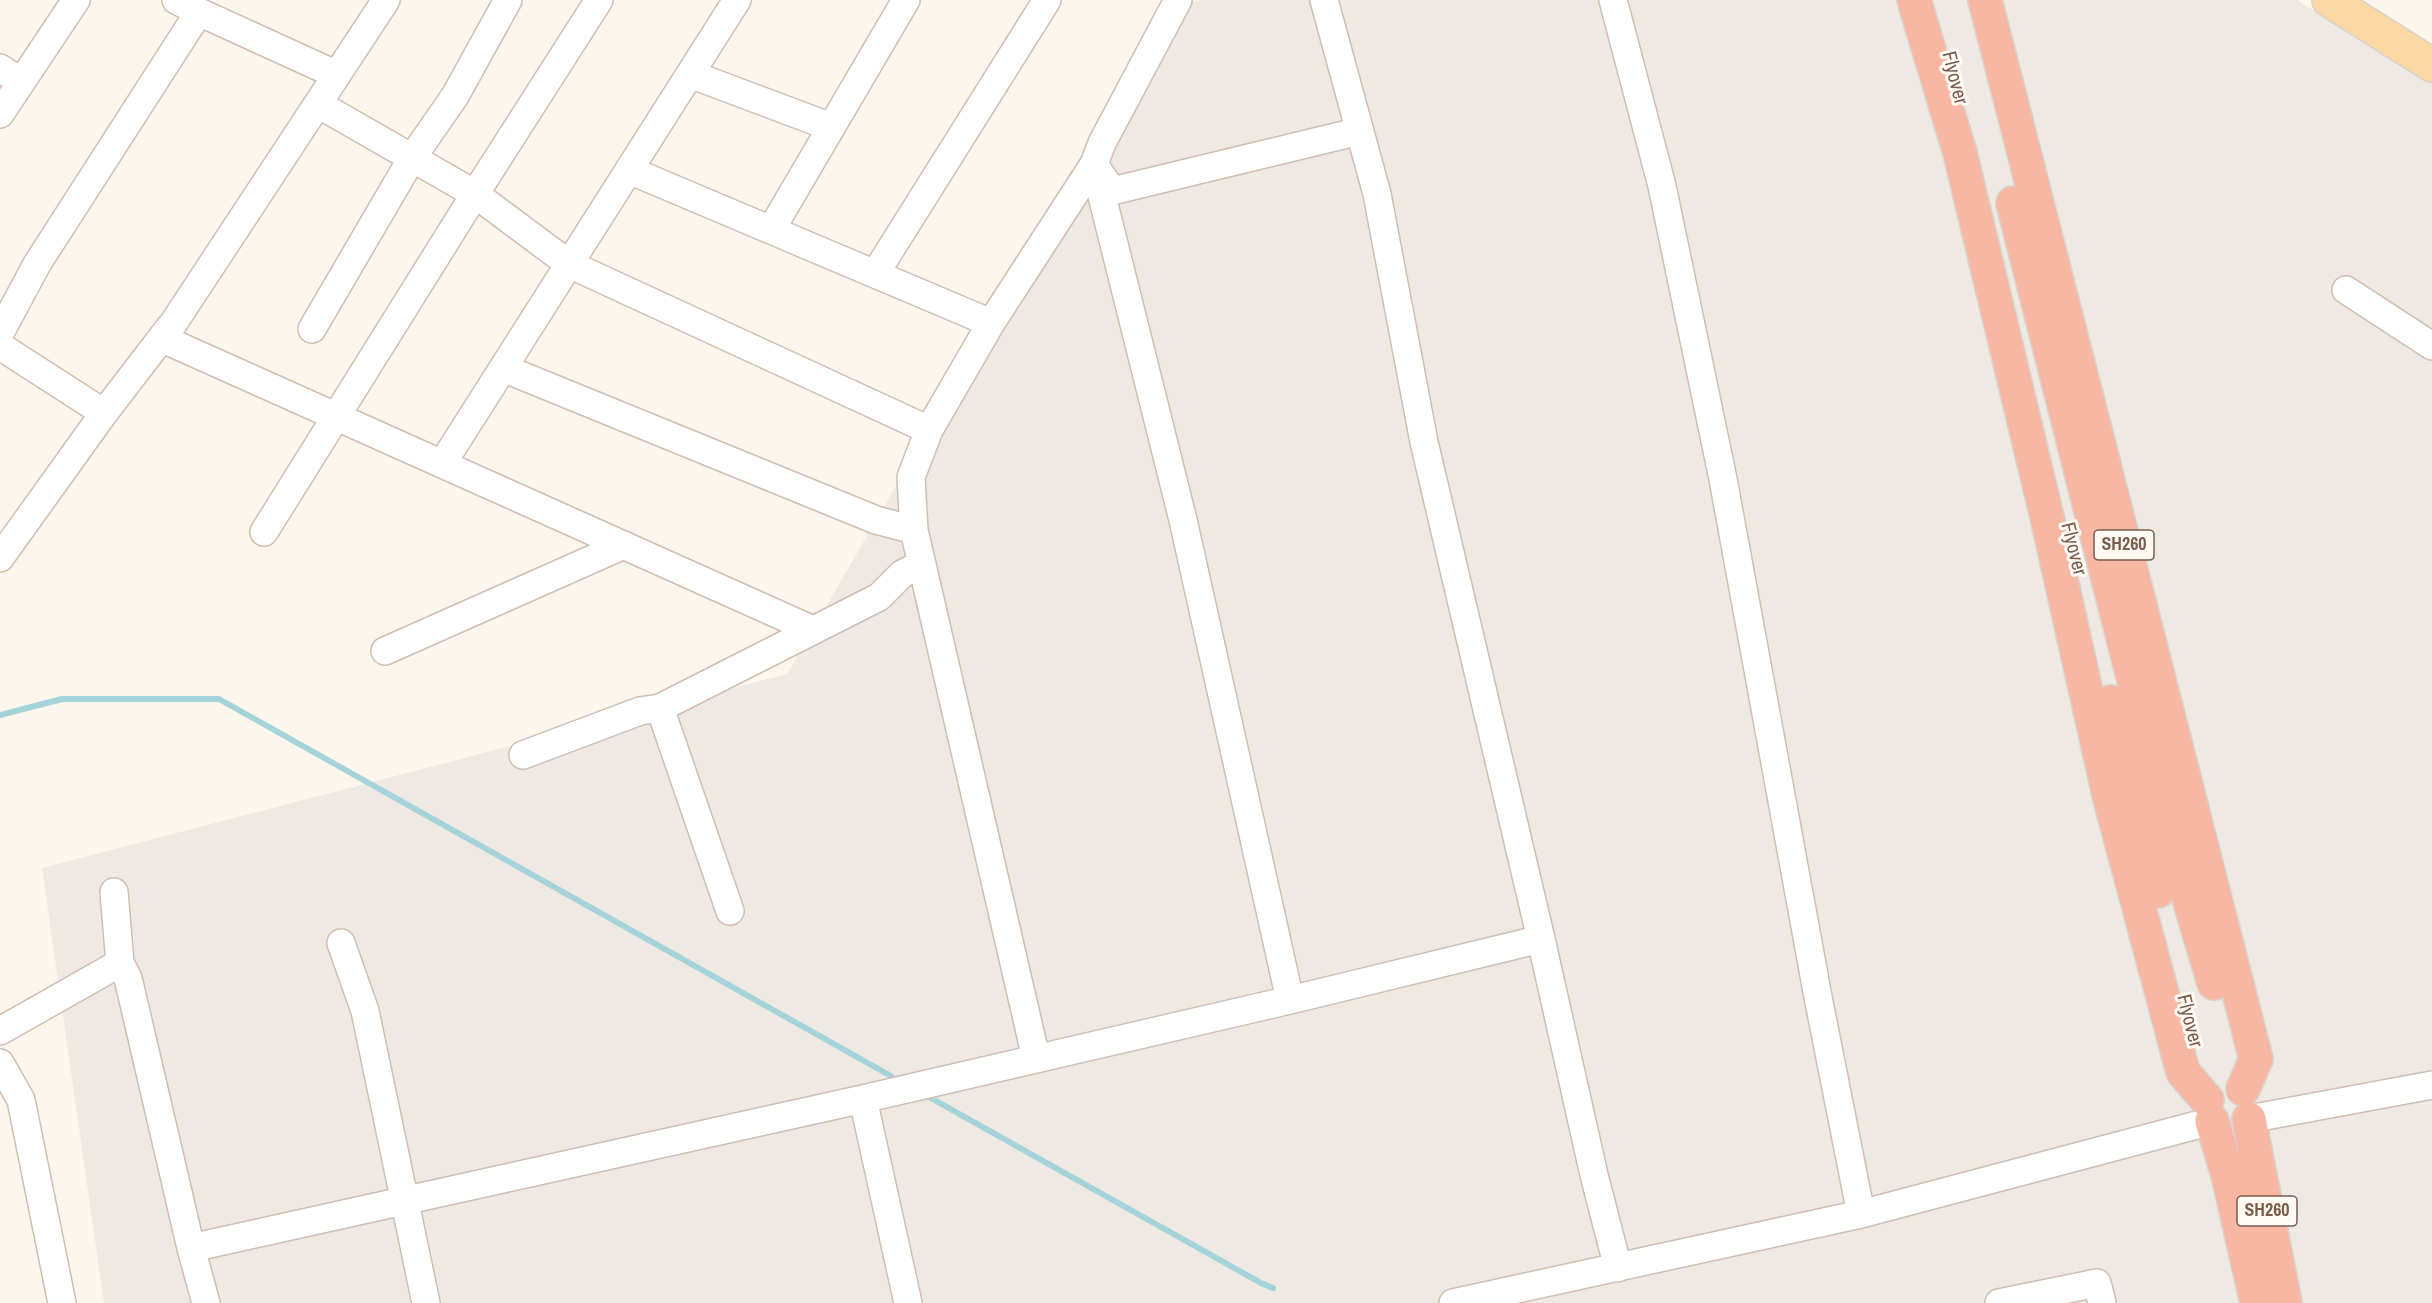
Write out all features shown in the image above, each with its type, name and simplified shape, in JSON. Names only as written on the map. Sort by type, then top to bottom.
[{"type":"highway","points":[[1914,0],[1959,153],[2047,517],[2110,799],[2183,1072],[2207,1097]]},
{"type":"highway","name":"Flyover","points":[[1934,0],[2229,1179],[2257,1303]]},
{"type":"highway","name":"Flyover","points":[[1962,0],[2190,902],[2243,1091]]},
{"type":"highway","name":"SH260","points":[[1985,0],[2256,1059],[2243,1091],[2285,1303]]},
{"type":"main road","points":[[2329,0],[2432,65]]},
{"type":"main road","points":[[2363,0],[2432,44]]},
{"type":"street","points":[[0,114],[11,75],[76,0]]},
{"type":"street","points":[[386,0],[162,339],[813,630]]},
{"type":"street","points":[[312,329],[412,158],[454,96],[508,0]]},
{"type":"street","points":[[264,532],[599,0]]},
{"type":"street","points":[[442,464],[737,0]]},
{"type":"street","points":[[771,230],[906,0]]},
{"type":"street","points":[[875,274],[1047,0]]},
{"type":"street","points":[[1036,1058],[914,530],[911,477],[929,430],[991,323],[1094,164],[1102,143],[1178,0]]},
{"type":"street","points":[[1324,0],[1377,194],[1424,442],[1541,939],[1594,1176],[1618,1268]]},
{"type":"street","points":[[1613,0],[1662,186],[1723,479],[1818,997],[1861,1214]]},
{"type":"street","points":[[0,333],[37,264],[187,6],[337,75]]},
{"type":"street","points":[[690,74],[831,127]]},
{"type":"street","points":[[318,104],[475,194],[569,264],[929,430]]},
{"type":"street","points":[[1094,164],[1112,191],[1360,131]]},
{"type":"street","points":[[1094,164],[1183,520],[1290,1000]]},
{"type":"street","points":[[629,170],[991,323]]},
{"type":"street","points":[[2346,290],[2432,346]]},
{"type":"street","points":[[0,558],[104,413],[170,327]]},
{"type":"street","points":[[0,346],[104,413]]},
{"type":"street","points":[[503,368],[876,520],[914,530]]},
{"type":"street","points":[[385,651],[624,545]]},
{"type":"street","points":[[523,755],[640,711],[660,708],[879,597],[902,574],[922,564]]},
{"type":"street","points":[[660,708],[730,911]]},
{"type":"street","points":[[114,892],[120,963],[128,978],[206,1303]]},
{"type":"street","points":[[191,1248],[862,1099],[1290,1000],[1541,939]]},
{"type":"street","points":[[341,943],[366,1011],[426,1303]]},
{"type":"street","points":[[0,1031],[120,963]]},
{"type":"street","points":[[0,1063],[21,1100],[62,1303]]},
{"type":"street","points":[[2243,1091],[2432,1085]]},
{"type":"street","points":[[1453,1303],[1861,1214],[2207,1097]]},
{"type":"street","points":[[862,1099],[908,1303]]},
{"type":"street","points":[[1999,1303],[2097,1282],[2102,1303]]},
{"type":"shaded area","points":[[1201,0],[2297,0],[2432,83],[2432,1303],[104,1303],[42,868],[787,674],[1174,6]]},
{"type":"waterway","points":[[0,715],[62,699],[219,699],[891,1076]]},
{"type":"waterway","points":[[929,1097],[1273,1288]]}]
